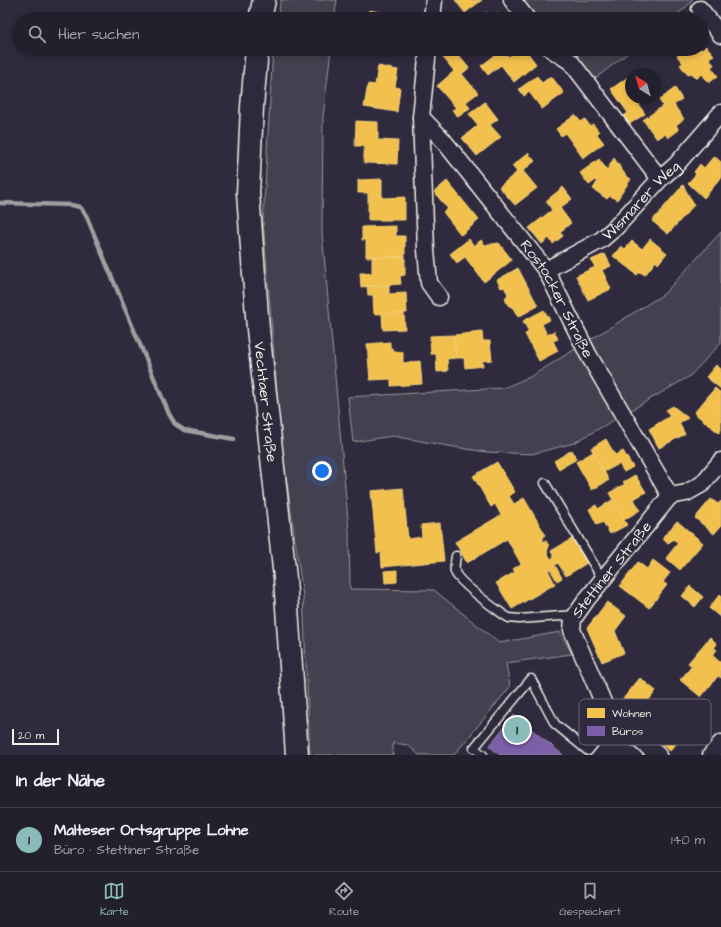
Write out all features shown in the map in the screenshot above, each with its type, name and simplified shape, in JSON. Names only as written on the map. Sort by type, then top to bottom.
[{"type":"main road","points":[[261,12],[264,0]]},
{"type":"main road","name":"Vechtaer Straße","points":[[256,56],[252,107],[248,192],[258,329],[285,578],[296,755]]},
{"type":"street","points":[[433,12],[434,0]]},
{"type":"street","points":[[512,0],[521,12]]},
{"type":"street","points":[[709,20],[721,35]]},
{"type":"street","points":[[427,56],[421,117],[426,250],[429,283],[439,297]]},
{"type":"street","points":[[562,56],[571,62],[660,179]]},
{"type":"street","name":"Wismarer Weg","points":[[546,270],[600,240],[615,228],[660,179],[676,165],[721,113]]},
{"type":"street","name":"Rostocker Straße","points":[[421,117],[443,140],[546,270],[588,354],[670,496]]},
{"type":"street","points":[[670,496],[686,493],[702,484],[721,461]]},
{"type":"street","name":"Stettiner Straße","points":[[602,699],[572,630],[573,619],[670,496]]},
{"type":"street","points":[[711,755],[721,743]]},
{"type":"street","name":"Stettiner Straße","points":[[646,745],[658,755]]},
{"type":"lane","points":[[545,483],[603,580]]},
{"type":"lane","points":[[456,556],[455,570],[461,582],[509,618],[518,619],[576,615]]},
{"type":"lane","points":[[483,755],[474,748],[531,679],[555,724],[579,744]]},
{"type":"lane","points":[[581,745],[588,751],[593,745]]},
{"type":"shaded area","points":[[281,0],[337,0],[335,12],[278,12]]},
{"type":"shaded area","points":[[521,0],[693,0],[680,12],[530,12]]},
{"type":"shaded area","points":[[273,56],[330,56],[323,117],[322,232],[349,531],[350,589],[434,590],[499,643],[560,632],[572,654],[506,663],[510,687],[454,755],[419,755],[408,745],[393,743],[393,755],[310,755],[303,596],[281,441],[263,221]]},
{"type":"shaded area","points":[[576,56],[624,56],[592,81]]},
{"type":"shaded area","points":[[721,232],[721,343],[690,376],[574,443],[532,454],[486,452],[393,436],[353,442],[348,397],[503,388],[530,377],[664,294]]},
{"type":"building: Wohnen","points":[[455,0],[482,0],[466,12],[464,12]]},
{"type":"building: Wohnen","points":[[369,10],[380,12],[369,12]]},
{"type":"building: Wohnen","points":[[709,49],[714,55],[709,58],[714,65],[711,67],[718,76],[709,83],[702,74],[696,79],[692,73],[688,75],[680,65],[683,63],[677,56],[709,56]]},
{"type":"building: Wohnen","points":[[442,56],[459,56],[469,68],[462,74],[478,93],[466,102],[470,108],[458,117],[452,110],[456,108],[437,86],[454,71]]},
{"type":"building: Wohnen","points":[[494,56],[530,56],[536,64],[514,82],[501,65],[488,75],[481,66]]},
{"type":"building: Wohnen","points":[[378,66],[398,70],[395,87],[400,88],[397,112],[364,107],[368,84],[375,85]]},
{"type":"building: Wohnen","points":[[537,76],[542,83],[551,76],[564,93],[542,109],[529,92],[524,96],[519,89]]},
{"type":"building: Wohnen","points":[[625,79],[625,104],[640,104],[639,105],[645,114],[628,125],[622,117],[628,113],[611,89]]},
{"type":"building: Wohnen","points":[[675,88],[682,99],[674,105],[684,119],[676,125],[679,130],[668,138],[665,134],[657,139],[643,120],[663,106],[661,98]]},
{"type":"building: Wohnen","points":[[485,102],[498,119],[490,125],[501,137],[477,156],[462,138],[478,125],[469,114]]},
{"type":"building: Wohnen","points":[[575,115],[581,122],[585,119],[590,126],[593,124],[599,132],[597,134],[604,143],[583,158],[565,133],[561,136],[556,129]]},
{"type":"building: Wohnen","points":[[356,121],[378,122],[378,140],[398,141],[397,164],[364,163],[364,146],[355,146]]},
{"type":"building: Wohnen","points":[[528,153],[535,161],[523,171],[537,188],[515,205],[499,187],[517,172],[512,166]]},
{"type":"building: Wohnen","points":[[714,156],[721,162],[721,178],[704,198],[688,183],[696,174],[694,172],[700,164],[704,168]]},
{"type":"building: Wohnen","points":[[614,158],[626,176],[631,179],[617,200],[610,196],[607,199],[593,189],[597,182],[596,180],[589,185],[580,173],[599,159],[607,170]]},
{"type":"building: Wohnen","points":[[382,179],[382,198],[405,197],[405,220],[368,220],[368,193],[358,193],[358,180]]},
{"type":"building: Wohnen","points":[[447,181],[479,220],[461,235],[443,212],[448,209],[434,192]]},
{"type":"building: Wohnen","points":[[683,185],[694,205],[668,234],[652,221]]},
{"type":"building: Wohnen","points":[[563,187],[572,199],[560,208],[571,223],[560,232],[563,236],[553,244],[549,238],[542,244],[529,228],[552,210],[546,201]]},
{"type":"building: Wohnen","points":[[396,226],[396,236],[405,236],[405,257],[366,257],[366,240],[362,240],[362,227]]},
{"type":"building: Wohnen","points":[[469,239],[474,246],[481,240],[485,245],[499,243],[512,260],[484,282],[465,257],[457,263],[450,254]]},
{"type":"building: Wohnen","points":[[650,239],[667,253],[658,264],[656,261],[645,275],[640,272],[637,275],[613,256],[621,246],[625,249],[632,241],[642,249]]},
{"type":"building: Wohnen","points":[[605,254],[611,266],[602,270],[611,289],[588,300],[576,276],[595,267],[591,260]]},
{"type":"building: Wohnen","points":[[372,257],[405,257],[405,275],[400,276],[401,284],[361,287],[360,273],[372,273]]},
{"type":"building: Wohnen","points":[[518,268],[538,306],[518,317],[513,308],[508,305],[505,299],[508,294],[504,287],[501,288],[497,280]]},
{"type":"building: Wohnen","points":[[389,285],[389,294],[406,293],[407,313],[374,314],[373,295],[368,295],[367,286]]},
{"type":"building: Wohnen","points":[[544,310],[550,320],[542,324],[547,335],[554,331],[558,339],[553,341],[558,351],[539,361],[525,334],[529,332],[523,321]]},
{"type":"building: Wohnen","points":[[404,313],[405,329],[383,330],[382,314]]},
{"type":"building: Wohnen","points":[[482,332],[483,341],[490,341],[492,360],[482,361],[483,366],[465,368],[464,358],[456,358],[454,335]]},
{"type":"building: Wohnen","points":[[454,335],[456,358],[447,359],[448,371],[437,372],[436,354],[431,354],[430,336]]},
{"type":"building: Wohnen","points":[[390,342],[390,347],[395,351],[403,352],[403,363],[420,361],[422,384],[391,386],[391,379],[370,380],[367,344]]},
{"type":"building: Wohnen","points":[[716,365],[721,369],[721,389],[706,377]]},
{"type":"building: Wohnen","points":[[715,388],[721,393],[721,430],[719,433],[694,413]]},
{"type":"building: Wohnen","points":[[673,406],[688,418],[679,423],[685,434],[659,448],[649,429],[670,416],[666,410]]},
{"type":"building: Wohnen","points":[[606,439],[615,455],[623,451],[633,467],[624,472],[619,464],[604,472],[591,448]]},
{"type":"building: Wohnen","points":[[572,450],[577,459],[559,469],[554,461]]},
{"type":"building: Wohnen","points":[[593,452],[609,480],[592,490],[576,462]]},
{"type":"building: Wohnen","points":[[497,462],[515,492],[509,496],[514,504],[524,498],[545,534],[542,541],[546,541],[549,546],[547,552],[551,559],[554,557],[551,551],[573,538],[587,563],[566,576],[558,563],[555,565],[562,578],[557,581],[550,569],[548,570],[555,584],[512,609],[496,583],[515,572],[513,569],[521,564],[507,539],[467,563],[455,542],[501,515],[495,504],[491,507],[473,476]]},
{"type":"building: Wohnen","points":[[635,475],[646,492],[634,499],[640,510],[624,520],[609,493],[625,484],[623,482]]},
{"type":"building: Wohnen","points":[[403,488],[408,539],[422,537],[421,525],[440,523],[444,561],[382,567],[381,552],[377,553],[371,491]]},
{"type":"building: Wohnen","points":[[711,499],[718,504],[721,501],[721,526],[714,534],[695,518]]},
{"type":"building: Wohnen","points":[[612,500],[627,525],[610,534],[603,522],[597,525],[589,509],[596,505],[598,509]]},
{"type":"building: Wohnen","points":[[677,521],[703,543],[680,570],[666,558],[678,543],[673,539],[667,543],[663,539],[664,535]]},
{"type":"building: Wohnen","points":[[653,560],[670,573],[663,582],[667,585],[649,608],[620,586],[638,562],[647,569]]},
{"type":"building: Wohnen","points":[[397,570],[397,582],[385,583],[384,571]]},
{"type":"building: Wohnen","points":[[690,586],[703,597],[695,607],[682,596]]},
{"type":"building: Wohnen","points":[[720,594],[721,595],[721,618],[709,608]]},
{"type":"building: Wohnen","points":[[607,602],[626,616],[615,631],[624,653],[602,662],[587,628]]},
{"type":"building: Wohnen","points":[[710,637],[717,644],[714,648],[717,650],[712,655],[721,663],[721,678],[718,676],[701,697],[680,680],[692,666],[688,663]]},
{"type":"building: Wohnen","points":[[640,678],[656,691],[650,699],[623,699]]},
{"type":"building: Wohnen","points":[[663,745],[675,745],[670,751]]},
{"type":"building: Büros","points":[[514,715],[563,755],[500,755],[489,746]]},
{"type":"waterway","points":[[0,203],[71,205],[80,207],[86,215],[169,414],[175,424],[184,430],[234,439]]},
{"type":"place","name":"Malteser Ortsgruppe Lohne","points":[[517,730]]}]
